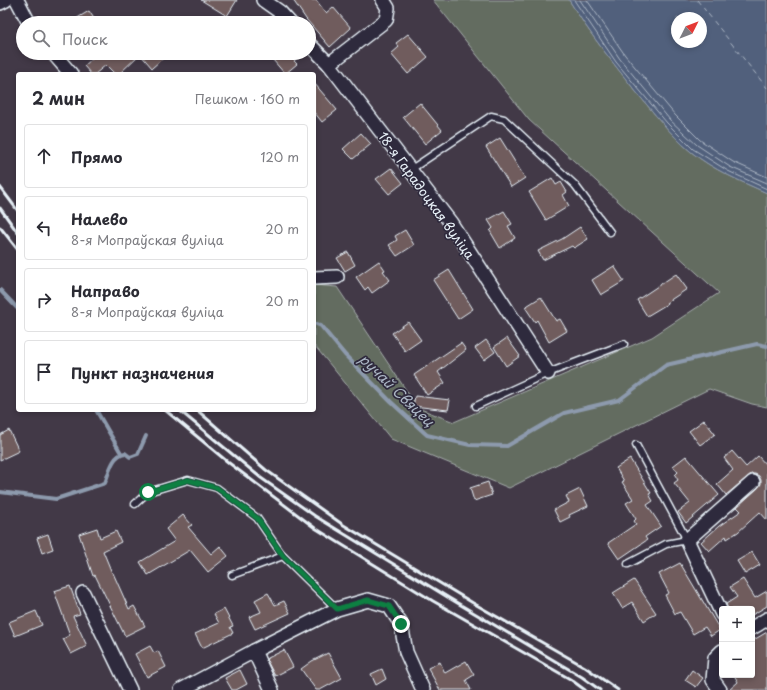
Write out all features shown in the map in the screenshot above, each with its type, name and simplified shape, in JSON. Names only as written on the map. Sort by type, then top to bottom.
[{"type":"street","points":[[0,4],[6,0]]},
{"type":"street","points":[[17,0],[25,16]]},
{"type":"street","points":[[263,0],[284,16]]},
{"type":"street","points":[[328,64],[386,20],[388,8],[383,0]]},
{"type":"street","name":"18-я Гарадоцкая вуліца","points":[[316,51],[328,64],[451,224],[548,373]]},
{"type":"street","points":[[59,60],[69,72]]},
{"type":"street","points":[[316,278],[338,277]]},
{"type":"street","points":[[719,608],[687,540],[753,482]]},
{"type":"street","points":[[83,593],[130,690]]},
{"type":"street","points":[[181,690],[337,609],[368,600],[389,606],[401,624],[406,652],[423,690]]},
{"type":"street","points":[[755,626],[767,619]]},
{"type":"street","points":[[254,651],[272,690]]},
{"type":"street","points":[[719,654],[715,658],[713,680],[720,690]]},
{"type":"lane","points":[[410,170],[491,116],[504,118],[574,185],[610,232]]},
{"type":"lane","points":[[476,406],[548,373],[624,344]]},
{"type":"lane","points":[[628,564],[666,544],[687,540],[636,445]]},
{"type":"lane","points":[[135,504],[148,492],[188,480],[217,488],[257,518],[283,556],[337,609]]},
{"type":"lane","points":[[232,575],[283,556]]},
{"type":"green space","points":[[433,0],[569,0],[593,36],[619,70],[676,138],[690,151],[708,164],[767,193],[767,407],[752,404],[709,389],[509,488],[391,439],[316,347],[316,285],[337,287],[418,408],[454,422],[652,337],[719,293],[529,120]]},
{"type":"water","points":[[569,0],[767,0],[767,193],[708,164],[690,151],[676,138],[637,93],[585,24]]},
{"type":"building","points":[[201,0],[237,0],[227,16]]},
{"type":"building","points":[[293,0],[316,0],[326,13],[333,7],[351,28],[330,47],[316,31],[316,16],[304,16]]},
{"type":"building","points":[[89,11],[92,16],[81,16]]},
{"type":"building","points":[[408,34],[428,57],[408,74],[391,54],[399,47],[396,43]]},
{"type":"building","points":[[91,60],[134,60],[121,72],[113,72],[106,65],[97,72],[89,72],[84,66]]},
{"type":"building","points":[[145,60],[161,60],[152,68]]},
{"type":"building","points":[[273,60],[295,60],[294,61],[297,64],[287,72],[283,72]]},
{"type":"building","points":[[316,85],[337,110],[322,122],[316,114]]},
{"type":"building","points":[[420,103],[442,130],[425,144],[403,117]]},
{"type":"building","points":[[361,133],[371,144],[353,159],[343,149]]},
{"type":"building","points":[[500,138],[525,178],[511,187],[486,147]]},
{"type":"building","points":[[391,168],[403,183],[389,194],[376,179]]},
{"type":"building","points":[[552,178],[556,185],[561,182],[567,192],[563,195],[569,206],[546,220],[529,192]]},
{"type":"building","points":[[504,211],[512,224],[508,226],[515,238],[500,248],[490,231],[493,228],[488,220]]},
{"type":"building","points":[[580,227],[588,239],[574,248],[572,246],[543,260],[538,251],[562,239]]},
{"type":"building","points":[[405,230],[414,245],[397,256],[389,245],[397,240],[395,236]]},
{"type":"building","points":[[348,252],[355,265],[345,271],[337,258]]},
{"type":"building","points":[[379,261],[385,270],[383,271],[390,280],[372,293],[368,287],[365,290],[356,277]]},
{"type":"building","points":[[614,266],[624,281],[601,295],[592,280]]},
{"type":"building","points":[[449,270],[473,309],[458,319],[433,280]]},
{"type":"building","points":[[676,274],[687,289],[666,303],[667,304],[647,316],[637,300]]},
{"type":"building","points":[[541,297],[556,321],[560,319],[567,331],[549,342],[537,320],[535,322],[525,307]]},
{"type":"building","points":[[408,322],[421,340],[405,351],[392,333]]},
{"type":"building","points":[[507,338],[520,356],[506,366],[494,347]]},
{"type":"building","points":[[486,340],[495,352],[484,360],[475,348]]},
{"type":"building","points":[[461,343],[466,350],[438,372],[445,383],[427,395],[414,375]]},
{"type":"building","points":[[415,396],[450,400],[448,410],[413,406]]},
{"type":"building","points":[[704,420],[715,434],[700,445],[689,431]]},
{"type":"building","points":[[9,430],[19,451],[0,460],[0,435]]},
{"type":"building","points":[[732,451],[746,467],[758,456],[767,466],[767,520],[760,512],[738,532],[727,539],[726,536],[709,551],[701,542],[719,526],[741,511],[737,507],[761,484],[759,476],[751,474],[726,495],[717,484],[733,470],[724,458]]},
{"type":"building","points":[[686,456],[719,495],[686,523],[678,512],[690,503],[674,483],[678,480],[675,475],[678,472],[673,466]]},
{"type":"building","points":[[630,459],[651,493],[649,494],[653,501],[647,505],[661,526],[645,537],[647,540],[619,559],[608,543],[636,524],[634,521],[636,519],[626,503],[633,499],[622,482],[624,481],[616,468]]},
{"type":"building","points":[[488,482],[492,495],[474,501],[470,488]]},
{"type":"building","points":[[580,489],[588,506],[569,515],[570,517],[560,522],[554,510],[569,502],[566,496]]},
{"type":"building","points":[[183,515],[192,525],[188,527],[211,554],[220,546],[228,556],[208,572],[190,550],[148,575],[140,562],[175,541],[166,529]]},
{"type":"building","points":[[97,528],[100,538],[116,531],[121,542],[103,551],[129,609],[134,606],[145,626],[125,636],[95,575],[93,576],[79,534]]},
{"type":"building","points":[[48,534],[53,549],[42,553],[37,538]]},
{"type":"building","points":[[752,552],[760,565],[745,574],[737,561]]},
{"type":"building","points":[[680,563],[719,631],[711,636],[705,627],[693,634],[680,612],[675,614],[665,595],[669,593],[659,574]]},
{"type":"building","points":[[743,579],[755,598],[767,591],[767,606],[755,613],[755,606],[727,606],[726,604],[737,597],[730,587]]},
{"type":"building","points":[[634,580],[656,613],[644,621],[632,602],[622,608],[613,593]]},
{"type":"building","points":[[70,586],[80,614],[73,616],[87,646],[71,654],[63,639],[70,635],[54,591]]},
{"type":"building","points":[[268,593],[275,605],[284,601],[290,613],[255,629],[249,617],[261,612],[255,600]]},
{"type":"building","points":[[224,609],[233,626],[230,627],[233,633],[202,648],[195,634],[219,623],[214,614]]},
{"type":"building","points":[[36,611],[42,625],[15,636],[9,622]]},
{"type":"building","points":[[767,632],[767,690],[729,690],[738,682],[736,678],[755,678],[755,639]]},
{"type":"building","points":[[150,646],[154,653],[158,651],[166,667],[147,677],[135,654]]},
{"type":"building","points":[[284,650],[293,667],[275,676],[266,659]]},
{"type":"building","points":[[328,653],[342,678],[320,690],[316,690],[301,669],[312,661]]},
{"type":"building","points":[[466,661],[474,675],[466,680],[471,690],[440,690],[428,668],[440,662],[445,673]]},
{"type":"building","points":[[382,669],[386,679],[376,685],[371,674]]},
{"type":"building","points":[[240,670],[247,684],[236,690],[232,690],[225,678]]},
{"type":"building","points":[[692,670],[703,678],[696,687],[685,680]]},
{"type":"waterway","points":[[0,290],[16,307]]},
{"type":"waterway","name":"ручай Свяцец","points":[[316,324],[321,326],[345,355],[391,402],[427,435],[470,445],[507,446],[564,413],[619,400],[666,365],[757,344],[767,346]]},
{"type":"waterway","points":[[97,412],[121,453]]},
{"type":"waterway","name":"ручай Свяцец","points":[[0,492],[56,499],[105,483],[117,457],[125,453],[130,457],[138,454],[146,436]]},
{"type":"ferry route","points":[[697,0],[767,88]]},
{"type":"railway","points":[[0,187],[16,208]]},
{"type":"railway","points":[[0,208],[16,230]]},
{"type":"railway","points":[[0,227],[16,247]]},
{"type":"railway","points":[[167,412],[229,463],[315,528],[433,601],[570,679],[585,690]]},
{"type":"railway","points":[[181,412],[261,478],[315,516],[582,677],[600,690]]},
{"type":"railway","points":[[199,412],[266,470],[342,524],[473,603],[585,667],[618,690]]},
{"type":"route","points":[[148,492],[188,480],[217,488],[257,518],[283,556],[337,609],[368,600],[389,606],[401,624]]}]
